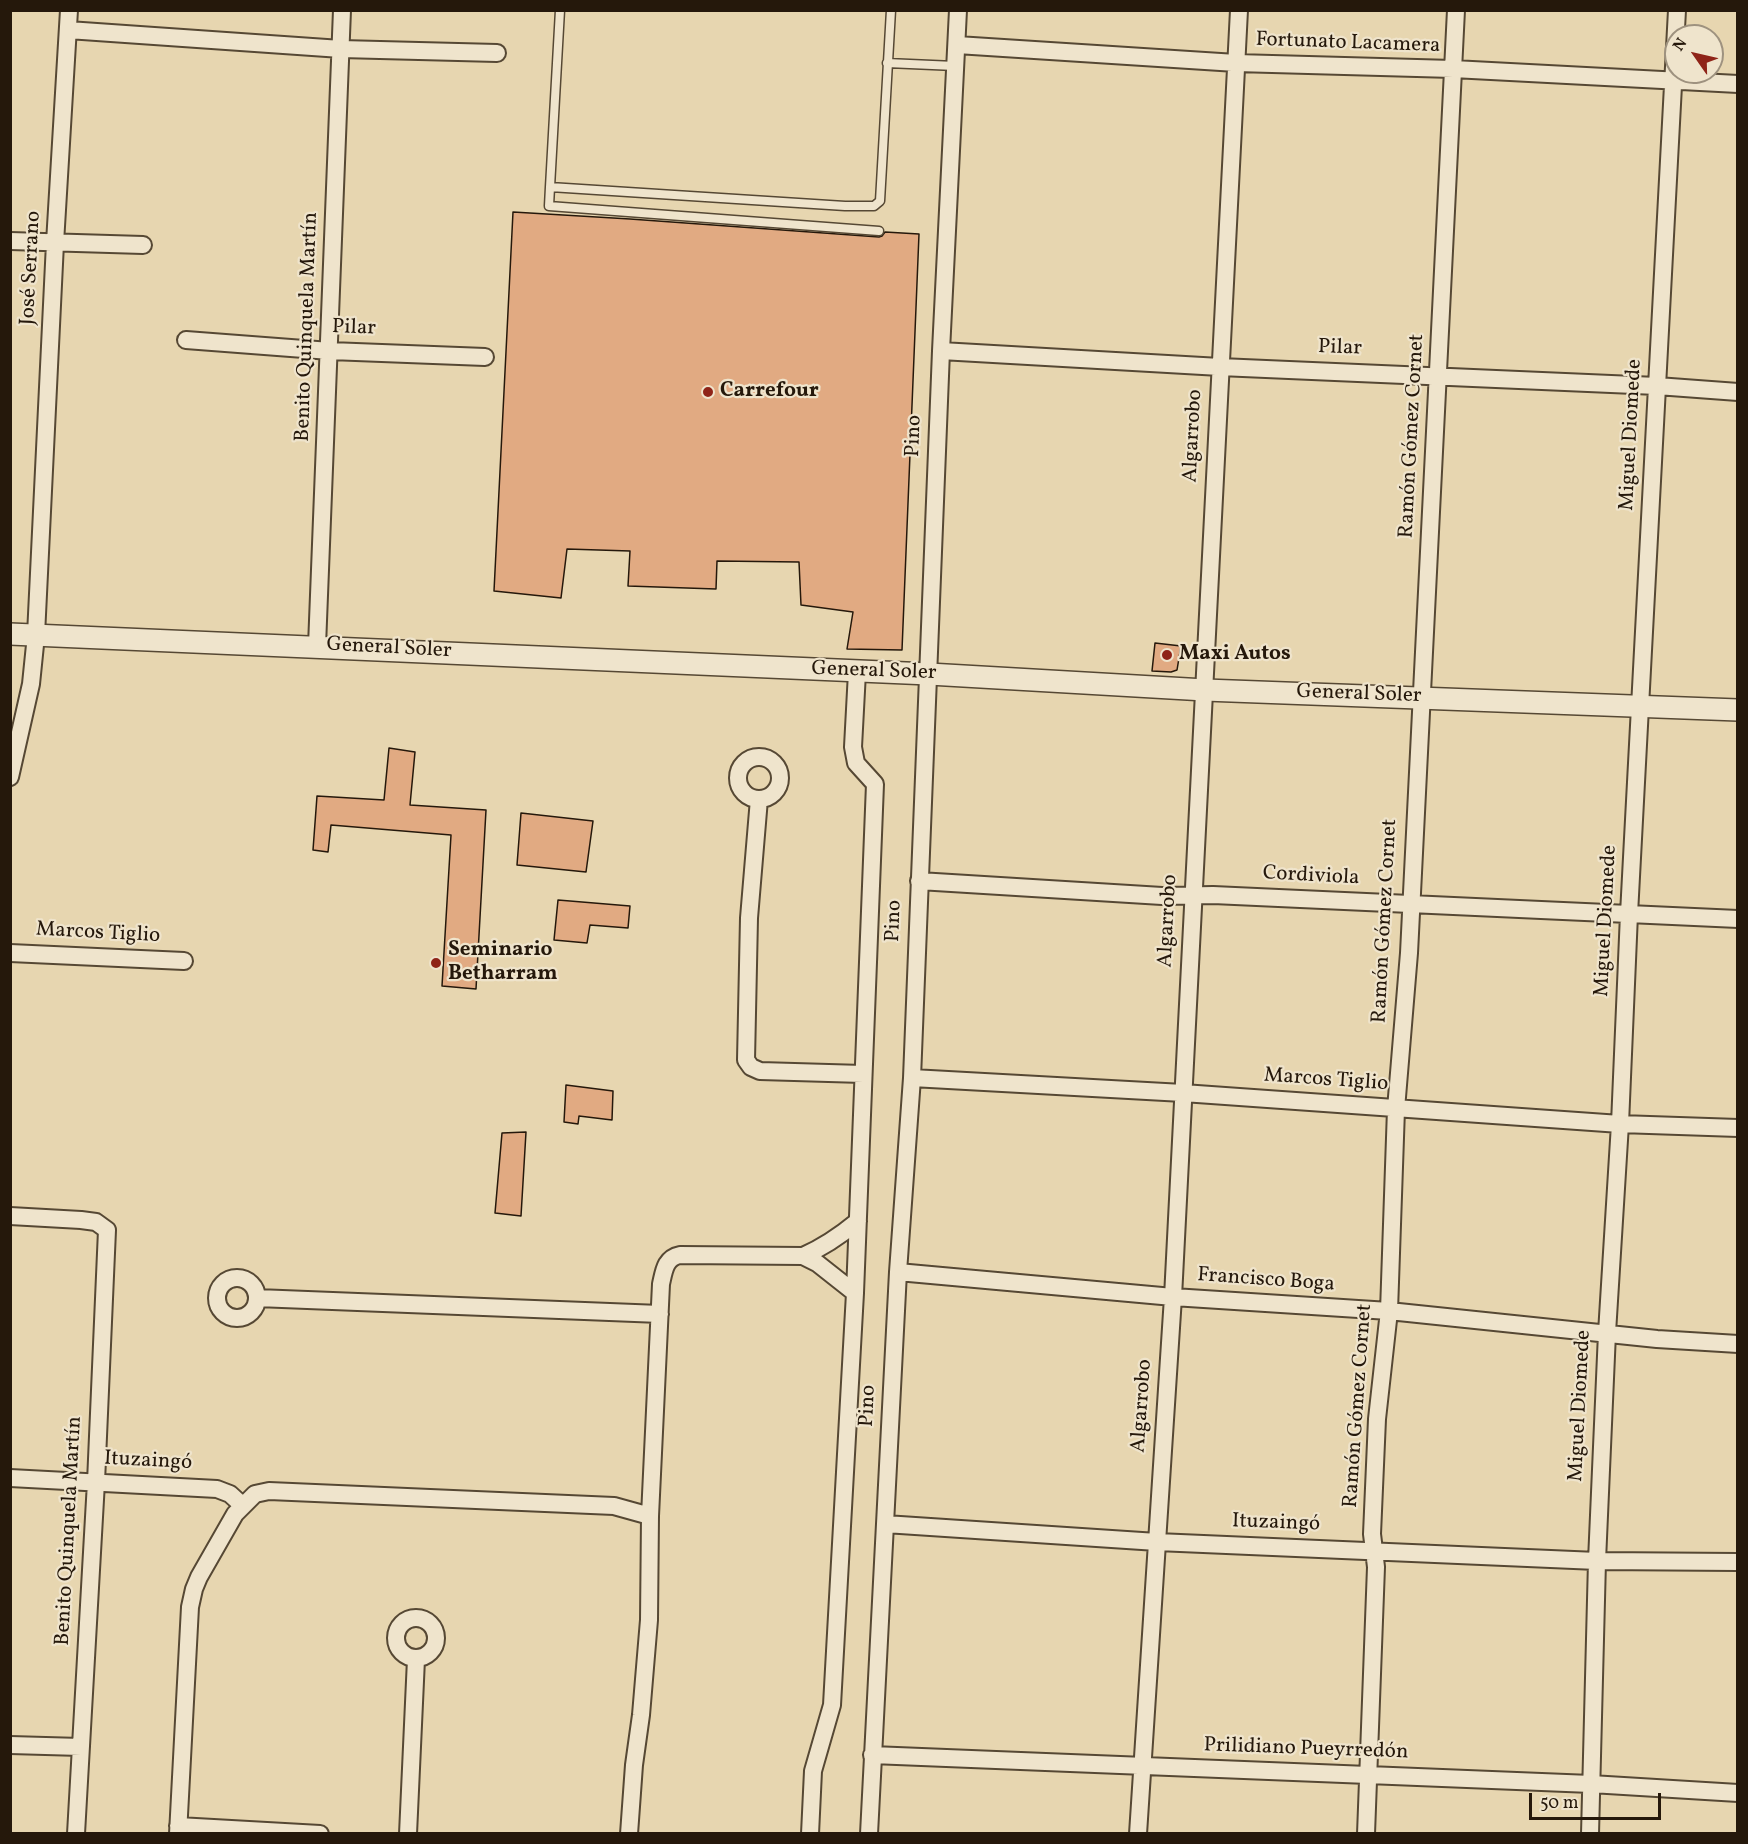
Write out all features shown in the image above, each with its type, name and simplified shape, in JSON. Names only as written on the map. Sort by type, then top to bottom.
[{"type":"street","name":"José Serrano","points":[[10,777],[32,684],[36,635],[69,10]]},
{"type":"street","name":"Benito Quinquela Martín","points":[[317,646],[342,10]]},
{"type":"street","name":"Pino","points":[[869,1833],[898,1272],[912,1078],[941,351],[958,10]]},
{"type":"street","name":"Algarrobo","points":[[1138,1833],[1173,1297],[1239,10]]},
{"type":"street","name":"Ramón Gómez Cornet","points":[[1366,1833],[1376,1567],[1372,1534],[1377,1419],[1389,1311],[1396,1109],[1409,953],[1456,10]]},
{"type":"street","points":[[68,30],[341,49],[497,53]]},
{"type":"street","name":"Fortunato Lacamera","points":[[957,45],[1236,63],[1453,69],[1664,80]]},
{"type":"street","name":"Miguel Diomede","points":[[1590,1833],[1597,1561],[1607,1333],[1620,1124],[1673,84]]},
{"type":"street","points":[[10,241],[143,246]]},
{"type":"street","name":"Pilar","points":[[186,340],[330,351],[485,357]]},
{"type":"street","name":"Pilar","points":[[941,351],[1220,367],[1658,386],[1737,392]]},
{"type":"street","name":"General Soler","points":[[10,634],[928,674],[1205,690],[1737,710]]},
{"type":"street","points":[[810,1833],[813,1771],[832,1705],[858,1221],[875,784],[856,763],[853,747],[857,672]]},
{"type":"street","points":[[759,799],[749,918],[746,1060],[751,1067],[760,1071],[863,1074]]},
{"type":"street","name":"Cordiviola","points":[[919,881],[1192,896],[1213,895],[1737,920]]},
{"type":"street","name":"Marcos Tiglio","points":[[10,953],[184,961]]},
{"type":"street","name":"Marcos Tiglio","points":[[912,1078],[1183,1093],[1620,1124],[1737,1128]]},
{"type":"street","name":"Benito Quinquela Martín","points":[[10,1216],[96,1222],[107,1230],[96,1482],[76,1833]]},
{"type":"street","points":[[629,1833],[649,1620],[650,1515],[660,1314],[666,1264],[674,1256],[803,1256],[820,1249],[842,1235],[858,1221]]},
{"type":"street","points":[[803,1256],[817,1263],[855,1293]]},
{"type":"street","name":"Francisco Boga","points":[[898,1272],[1173,1297],[1389,1311],[1657,1340],[1737,1344]]},
{"type":"street","points":[[257,1298],[660,1314]]},
{"type":"street","name":"Ituzaingó","points":[[10,1478],[217,1489],[230,1494],[243,1505]]},
{"type":"street","points":[[320,1833],[178,1830],[190,1607],[194,1589],[225,1532],[243,1505],[255,1494],[269,1491],[614,1506],[650,1515]]},
{"type":"street","name":"Ituzaingó","points":[[885,1524],[1157,1542],[1597,1561],[1737,1562]]},
{"type":"street","points":[[408,1833],[416,1659]]},
{"type":"street","points":[[10,1745],[81,1747]]},
{"type":"street","name":"Prilidiano Pueyrredón","points":[[872,1755],[1591,1784],[1737,1793]]},
{"type":"lane","points":[[560,10],[549,206],[879,231]]},
{"type":"lane","points":[[550,187],[800,205],[874,206],[880,201],[891,10]]},
{"type":"lane","points":[[887,63],[956,66]]},
{"type":"building","name":"Carrefour","points":[[513,212],[879,237],[885,232],[919,234],[902,650],[847,649],[853,612],[801,605],[799,562],[717,561],[716,589],[628,586],[630,551],[567,549],[561,598],[494,591]]},
{"type":"building","name":"Maxi Autos","points":[[1155,643],[1181,646],[1177,670],[1152,671]]},
{"type":"building","points":[[389,748],[415,752],[410,805],[486,810],[476,989],[442,986],[451,835],[331,825],[328,852],[313,850],[317,796],[384,800]]},
{"type":"building","points":[[521,813],[593,821],[586,872],[517,865]]},
{"type":"building","points":[[558,900],[630,906],[628,928],[590,925],[587,943],[554,940]]},
{"type":"building","points":[[566,1085],[613,1091],[612,1120],[579,1116],[578,1124],[564,1122]]},
{"type":"building","points":[[526,1132],[521,1216],[495,1213],[502,1133]]},
{"type":"place","name":"Carrefour","points":[[708,392]]},
{"type":"place","name":"Maxi Autos","points":[[1167,655]]},
{"type":"place","name":"Seminario Betharram","points":[[436,963]]}]
